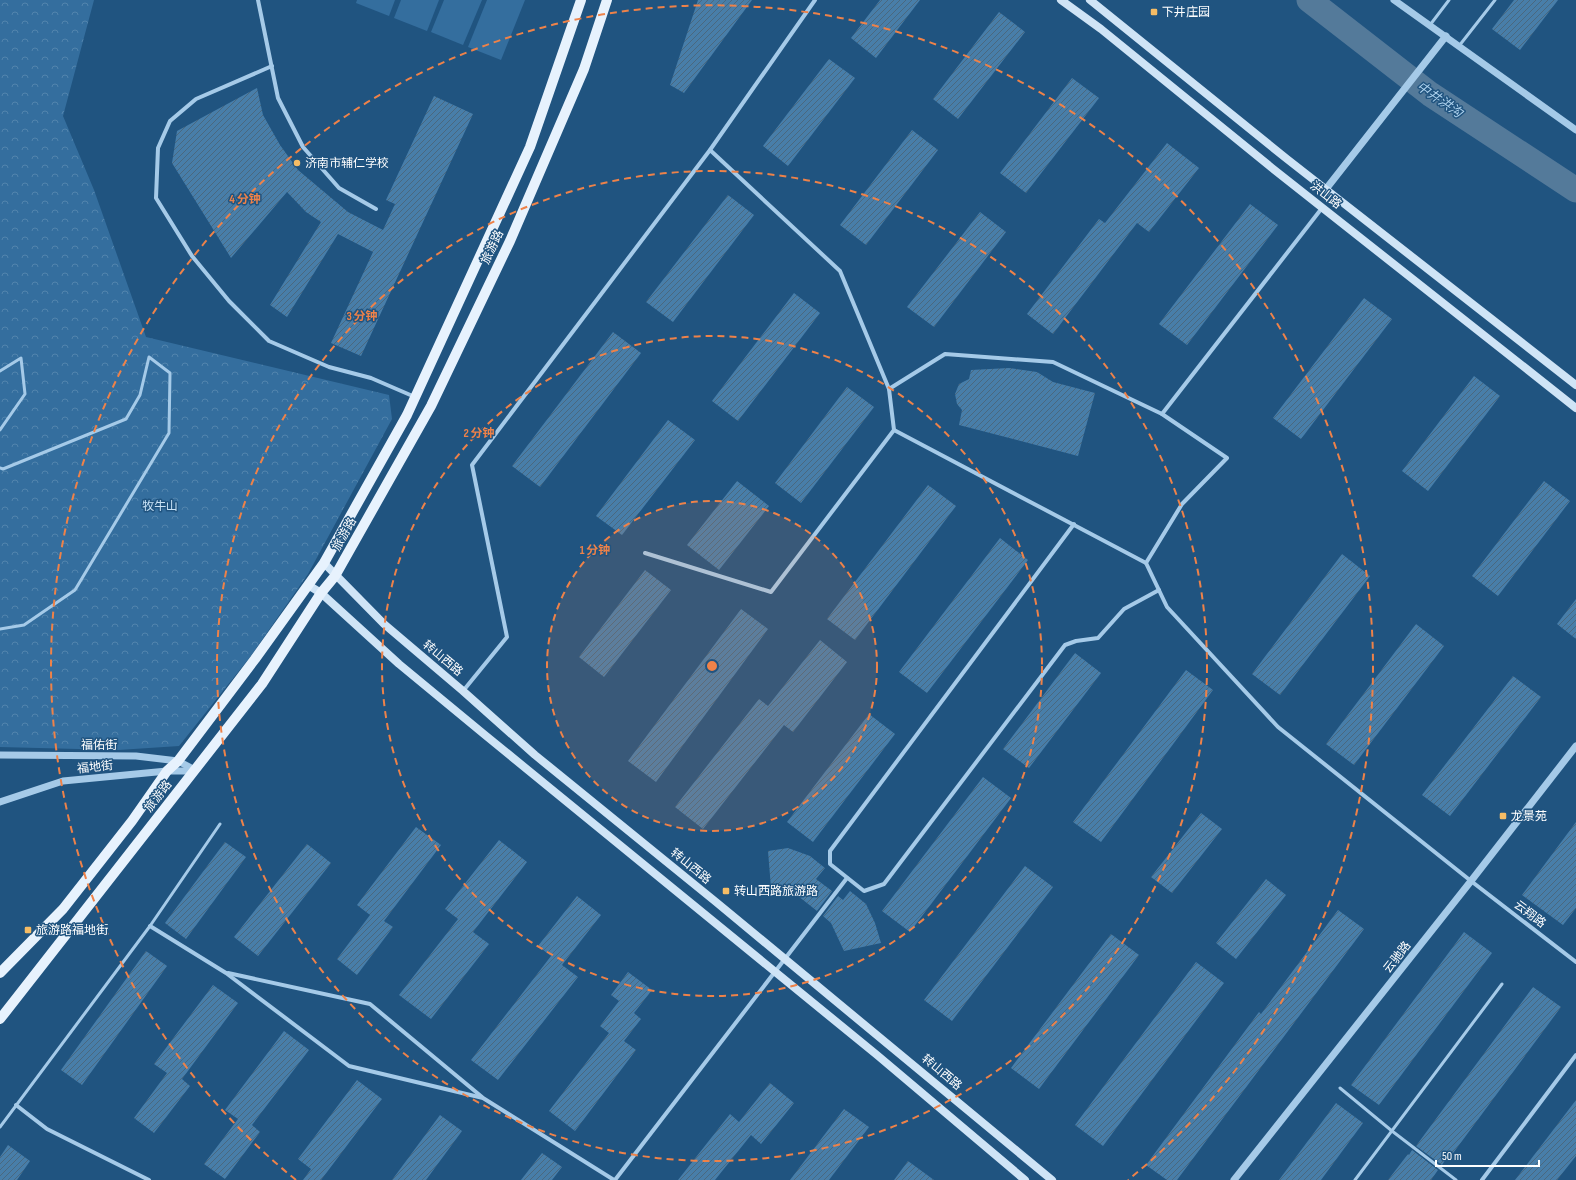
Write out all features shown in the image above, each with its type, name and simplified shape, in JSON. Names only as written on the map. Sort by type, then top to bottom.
[{"type":"main road","name":"旅游路","points":[[0,973],[63,909],[132,821],[167,771],[178,761],[255,659],[324,563],[416,397],[530,147],[581,0]]},
{"type":"main road","name":"旅游路","points":[[0,1019],[262,684],[321,593],[336,576],[431,406],[510,241],[584,69],[607,0]]},
{"type":"main road","name":"洪山路","points":[[1062,0],[1107,34],[1322,208],[1576,408]]},
{"type":"main road","name":"洪山路","points":[[1090,0],[1326,189],[1576,385]]},
{"type":"main road","name":"转山西路","points":[[324,563],[384,624],[535,755],[784,958],[1052,1180]]},
{"type":"main road","points":[[308,585],[321,593],[399,664],[1025,1180]]},
{"type":"street","points":[[258,0],[278,98],[303,147],[339,188],[376,209]]},
{"type":"street","points":[[463,691],[507,637],[472,465],[710,150],[815,0]]},
{"type":"street","points":[[1394,0],[1576,130]]},
{"type":"street","points":[[1326,189],[1446,36]]},
{"type":"street","points":[[272,66],[196,99],[170,121],[158,148],[156,198],[192,256],[229,301],[269,341],[329,367],[371,378],[416,397]]},
{"type":"street","points":[[645,553],[771,592],[894,430],[889,389],[840,271],[710,150]]},
{"type":"street","points":[[1162,414],[1322,208]]},
{"type":"street","points":[[889,389],[945,354],[1053,362],[1162,414],[1227,458],[1182,504],[1146,562],[894,430]]},
{"type":"street","points":[[1074,524],[830,851],[830,864],[847,878],[864,891],[884,884],[1065,645],[1076,641],[1098,638],[1124,609],[1159,590]]},
{"type":"street","name":"云翔路","points":[[1146,562],[1167,607],[1278,727],[1471,882],[1576,962]]},
{"type":"street","name":"云驰路","points":[[1234,1180],[1471,882],[1576,746]]},
{"type":"street","name":"福佑街","points":[[0,755],[136,756],[178,761],[195,771]]},
{"type":"street","name":"福地街","points":[[0,802],[62,781],[167,771],[195,771]]},
{"type":"street","points":[[226,973],[370,1004],[483,1098],[614,1180],[847,878]]},
{"type":"street","points":[[150,926],[226,973],[349,1066],[483,1098]]},
{"type":"street","points":[[1482,1180],[1576,1055]]},
{"type":"street","points":[[16,1105],[47,1129],[149,1180]]},
{"type":"lane","points":[[1430,25],[1448,0]]},
{"type":"lane","points":[[1459,46],[1495,0]]},
{"type":"lane","points":[[0,371],[21,358],[25,394],[0,430]]},
{"type":"lane","points":[[0,468],[3,469],[126,419],[140,395],[150,358],[170,373],[169,433],[75,590],[24,625],[0,629]]},
{"type":"lane","points":[[0,1127],[150,926],[220,824]]},
{"type":"lane","points":[[1355,1180],[1502,984]]},
{"type":"lane","points":[[1340,1088],[1392,1131],[1456,1180]]},
{"type":"green space","name":"牧牛山","points":[[0,0],[94,0],[63,116],[94,190],[146,337],[389,395],[392,419],[308,574],[250,657],[179,746],[118,750],[0,747]]},
{"type":"green space","points":[[357,0],[395,0],[389,16],[356,3]]},
{"type":"green space","points":[[401,0],[439,0],[427,31],[394,18]]},
{"type":"green space","points":[[444,0],[482,0],[463,45],[431,32]]},
{"type":"green space","points":[[487,0],[525,0],[501,60],[468,47]]},
{"type":"building","points":[[698,0],[752,0],[684,93],[670,85]]},
{"type":"building","points":[[880,0],[920,0],[876,58],[851,38]]},
{"type":"building","points":[[1514,0],[1558,0],[1520,50],[1492,29]]},
{"type":"building","points":[[999,12],[1025,32],[958,119],[933,99]]},
{"type":"building","points":[[829,59],[855,78],[788,166],[763,146]]},
{"type":"building","points":[[1072,78],[1099,98],[1026,193],[1000,173]]},
{"type":"building","points":[[257,88],[263,115],[280,145],[298,170],[348,212],[383,230],[395,204],[386,200],[434,96],[473,114],[361,356],[331,343],[373,252],[338,234],[287,317],[270,305],[321,222],[306,212],[287,192],[231,258],[172,163],[177,131]]},
{"type":"building","points":[[912,130],[938,150],[866,245],[840,225]]},
{"type":"building","points":[[1167,143],[1199,168],[1149,232],[1137,223],[1053,334],[1027,314],[1099,219],[1105,223]]},
{"type":"building","points":[[728,195],[754,215],[673,322],[646,302]]},
{"type":"building","points":[[1250,204],[1278,225],[1187,345],[1159,324]]},
{"type":"building","points":[[980,212],[1006,232],[934,327],[907,307]]},
{"type":"building","points":[[794,293],[820,313],[738,421],[712,401]]},
{"type":"building","points":[[1364,298],[1392,319],[1301,439],[1273,418]]},
{"type":"building","points":[[613,332],[641,353],[540,487],[512,466]]},
{"type":"building","points":[[1009,368],[1037,372],[1053,382],[1095,393],[1078,456],[959,425],[962,410],[957,404],[955,394],[959,384],[969,379],[971,370]]},
{"type":"building","points":[[1474,376],[1500,396],[1428,491],[1402,471]]},
{"type":"building","points":[[847,387],[874,407],[801,503],[775,483]]},
{"type":"building","points":[[668,420],[695,440],[622,535],[596,516]]},
{"type":"building","points":[[737,481],[769,506],[719,570],[687,545]]},
{"type":"building","points":[[1544,481],[1570,501],[1498,596],[1472,576]]},
{"type":"building","points":[[928,485],[956,506],[855,640],[827,619]]},
{"type":"building","points":[[1000,538],[1028,560],[927,693],[899,672]]},
{"type":"building","points":[[1342,554],[1370,576],[1280,695],[1252,674]]},
{"type":"building","points":[[645,570],[671,590],[604,677],[579,657]]},
{"type":"building","points":[[1576,599],[1576,639],[1557,624]]},
{"type":"building","points":[[741,609],[768,629],[656,782],[628,761]]},
{"type":"building","points":[[1416,624],[1444,646],[1354,765],[1326,744]]},
{"type":"building","points":[[820,640],[847,662],[793,732],[784,725],[703,829],[675,807],[759,699],[768,706]]},
{"type":"building","points":[[1075,653],[1101,673],[1029,768],[1003,749]]},
{"type":"building","points":[[1186,670],[1213,690],[1101,842],[1073,822]]},
{"type":"building","points":[[1513,676],[1541,697],[1450,816],[1422,795]]},
{"type":"building","points":[[869,714],[895,734],[813,842],[787,822]]},
{"type":"building","points":[[983,777],[1011,798],[910,932],[882,911]]},
{"type":"building","points":[[1201,813],[1222,829],[1172,893],[1151,877]]},
{"type":"building","points":[[1576,822],[1576,908],[1563,925],[1522,895]]},
{"type":"building","points":[[416,827],[441,845],[384,921],[393,927],[357,975],[337,959],[370,915],[357,905]]},
{"type":"building","points":[[499,840],[527,862],[473,932],[489,944],[431,1019],[399,995],[458,919],[445,909]]},
{"type":"building","points":[[225,842],[246,857],[186,939],[165,923]]},
{"type":"building","points":[[307,844],[331,863],[258,956],[234,937]]},
{"type":"building","points":[[788,848],[810,856],[825,868],[816,879],[832,891],[817,911],[793,892],[771,888],[768,851]]},
{"type":"building","points":[[1025,866],[1053,887],[952,1021],[924,1000]]},
{"type":"building","points":[[1266,879],[1286,895],[1236,959],[1216,943]]},
{"type":"building","points":[[850,891],[866,904],[875,923],[881,943],[844,951],[831,923],[823,916],[838,896],[843,900]]},
{"type":"building","points":[[577,896],[601,915],[562,965],[578,977],[498,1080],[471,1060],[551,956],[538,946]]},
{"type":"building","points":[[1338,910],[1364,929],[1177,1180],[1167,1180],[1146,1165],[1259,1012],[1261,1014]]},
{"type":"building","points":[[1464,932],[1492,953],[1379,1105],[1351,1085]]},
{"type":"building","points":[[1111,934],[1139,955],[1039,1089],[1011,1068]]},
{"type":"building","points":[[146,951],[167,966],[82,1085],[61,1070]]},
{"type":"building","points":[[1196,962],[1224,983],[1103,1146],[1075,1125]]},
{"type":"building","points":[[628,972],[652,990],[634,1013],[641,1019],[624,1041],[636,1050],[575,1131],[549,1111],[609,1033],[600,1026],[619,1001],[611,995]]},
{"type":"building","points":[[213,985],[238,1003],[182,1079],[190,1086],[154,1133],[134,1118],[167,1073],[154,1064]]},
{"type":"building","points":[[1533,987],[1561,1007],[1448,1160],[1446,1159],[1442,1165],[1416,1146]]},
{"type":"building","points":[[284,1031],[309,1050],[252,1125],[260,1132],[225,1179],[204,1164],[238,1119],[225,1110]]},
{"type":"building","points":[[357,1080],[382,1099],[321,1180],[303,1180],[311,1169],[298,1159]]},
{"type":"building","points":[[770,1083],[794,1103],[761,1144],[751,1135],[715,1180],[678,1180],[730,1114],[739,1122]]},
{"type":"building","points":[[1576,1100],[1576,1156],[1557,1180],[1515,1180]]},
{"type":"building","points":[[1336,1103],[1363,1123],[1321,1180],[1279,1180]]},
{"type":"building","points":[[844,1109],[869,1127],[829,1180],[790,1180]]},
{"type":"building","points":[[440,1115],[462,1131],[426,1180],[392,1180]]},
{"type":"building","points":[[8,1145],[30,1161],[17,1180],[0,1180],[0,1157]]},
{"type":"building","points":[[1412,1150],[1438,1170],[1431,1180],[1388,1180],[1408,1154],[1409,1155]]},
{"type":"building","points":[[542,1153],[562,1167],[552,1180],[521,1180]]},
{"type":"building","points":[[908,1161],[934,1180],[894,1180]]},
{"type":"waterway","name":"中井洪沟","points":[[1309,0],[1430,94],[1576,190]]},
{"type":"place","name":"下井庄园","points":[[1154,12]]},
{"type":"place","name":"济南市辅仁学校","points":[[297,163]]},
{"type":"place","name":"龙景苑","points":[[1503,816]]},
{"type":"place","name":"转山西路旅游路","points":[[726,891]]},
{"type":"place","name":"旅游路福地街","points":[[28,930]]}]
